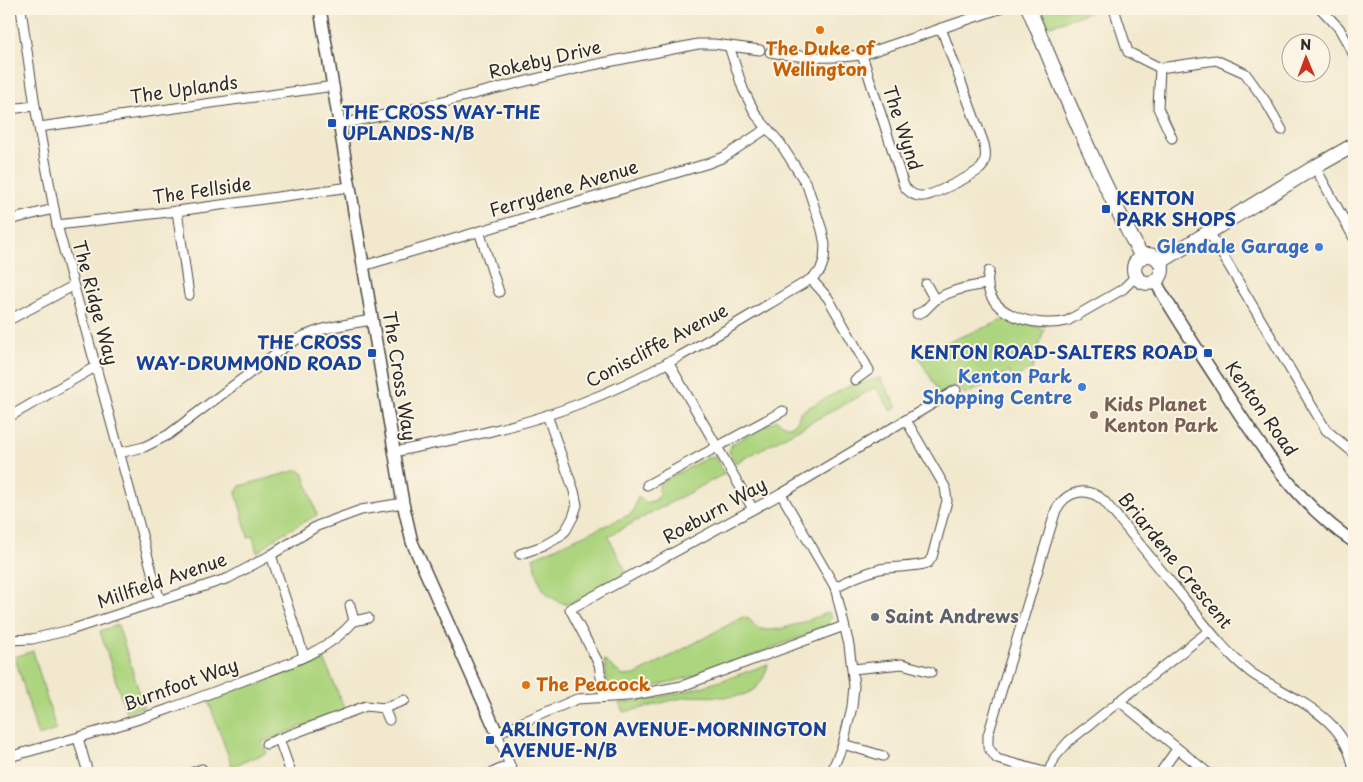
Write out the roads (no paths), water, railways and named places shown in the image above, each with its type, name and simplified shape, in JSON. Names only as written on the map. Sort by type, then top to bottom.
[{"type":"main road","points":[[1029,9],[1068,103],[1116,209],[1142,257]]},
{"type":"main road","points":[[1160,262],[1354,145]]},
{"type":"main road","points":[[1145,255],[1154,256],[1160,262],[1162,269],[1160,276],[1155,281],[1146,283],[1139,280],[1134,273],[1134,265],[1138,258],[1142,257],[1145,255]]},
{"type":"street","name":"The Ridge Way","points":[[21,9],[35,106],[57,225],[160,601]]},
{"type":"street","name":"The Cross Way","points":[[320,9],[394,452],[412,542],[497,734]]},
{"type":"street","points":[[770,52],[813,58],[838,58],[862,55],[999,9]]},
{"type":"street","points":[[1114,9],[1128,52],[1160,68],[1216,60],[1245,73],[1266,102],[1282,130]]},
{"type":"street","points":[[1321,9],[1339,28],[1354,55]]},
{"type":"street","name":"The Wynd","points":[[862,55],[904,186],[911,194],[922,197],[932,195],[975,172],[983,166],[986,155],[984,144],[941,28]]},
{"type":"street","name":"Rokeby Drive","points":[[340,124],[405,111],[588,66],[698,44],[760,50]]},
{"type":"street","points":[[729,46],[743,88],[756,115],[780,144],[806,185],[822,230],[825,245],[824,260],[820,271],[811,279],[828,298],[869,370],[856,380]]},
{"type":"street","points":[[1160,68],[1158,108],[1172,138]]},
{"type":"street","name":"The Uplands","points":[[39,127],[334,86]]},
{"type":"street","points":[[9,109],[35,106]]},
{"type":"street","name":"Ferrydene Avenue","points":[[363,266],[706,164],[724,157],[766,129]]},
{"type":"street","points":[[1315,168],[1354,238]]},
{"type":"street","name":"The Fellside","points":[[57,225],[177,211],[350,187]]},
{"type":"street","points":[[9,220],[54,209]]},
{"type":"street","points":[[177,211],[190,295]]},
{"type":"street","points":[[479,231],[499,292]]},
{"type":"street","points":[[1209,232],[1326,430],[1354,453]]},
{"type":"street","points":[[989,271],[988,289],[995,303],[1018,318],[1057,324],[1067,321],[1123,289],[1136,276]]},
{"type":"street","name":"Coniscliffe Avenue","points":[[394,452],[475,436],[581,404],[624,385],[668,362],[811,279]]},
{"type":"street","name":"Kenton Road","points":[[1155,281],[1169,306],[1274,463],[1309,505],[1354,542]]},
{"type":"street","points":[[926,284],[935,300]]},
{"type":"street","points":[[917,314],[924,311],[935,300],[953,291],[970,286],[988,284]]},
{"type":"street","points":[[9,320],[73,286]]},
{"type":"street","points":[[119,453],[144,447],[168,435],[287,345],[305,334],[322,328],[372,320]]},
{"type":"street","points":[[668,362],[753,509]]},
{"type":"street","points":[[9,417],[95,367]]},
{"type":"street","name":"Roeburn Way","points":[[604,697],[599,664],[570,609],[781,494],[956,390]]},
{"type":"street","points":[[647,485],[783,411]]},
{"type":"street","points":[[520,554],[543,546],[559,537],[566,530],[577,505],[574,491],[547,415]]},
{"type":"street","points":[[835,587],[852,578],[880,570],[928,563],[932,557],[947,501],[945,487],[906,420]]},
{"type":"street","name":"Briardene Crescent","points":[[1048,773],[997,759],[990,752],[987,741],[1056,510],[1063,500],[1073,493],[1084,491],[1096,494],[1104,501],[1228,652],[1251,673],[1329,721],[1346,742],[1352,753],[1354,772]]},
{"type":"street","points":[[781,494],[835,587],[853,670],[852,707],[844,744],[831,773]]},
{"type":"street","name":"Millfield Avenue","points":[[9,640],[32,639],[70,630],[229,578],[271,555],[317,526],[361,510],[403,503]]},
{"type":"street","points":[[271,555],[304,656]]},
{"type":"street","points":[[350,605],[354,621],[368,618]]},
{"type":"street","name":"Burnfoot Way","points":[[9,757],[78,738],[165,710],[304,656],[322,648],[345,632],[354,621]]},
{"type":"street","points":[[492,773],[511,769],[497,734],[577,699],[628,696],[682,686],[844,626]]},
{"type":"street","points":[[1048,773],[1060,749],[1210,630]]},
{"type":"street","points":[[853,670],[902,664],[931,672]]},
{"type":"street","points":[[266,744],[366,706],[384,708],[405,700]]},
{"type":"street","points":[[1119,701],[1177,750],[1208,773]]},
{"type":"street","points":[[384,708],[389,720]]},
{"type":"street","points":[[78,738],[88,773]]},
{"type":"street","points":[[279,739],[290,773]]},
{"type":"street","points":[[844,744],[883,756]]},
{"type":"street","points":[[1160,773],[1177,750]]},
{"type":"street","points":[[191,773],[202,769]]},
{"type":"place","name":"The Duke of Wellington","points":[[820,30]]},
{"type":"place","name":"THE CROSS WAY-THE UPLANDS-N/B","points":[[332,123]]},
{"type":"place","name":"KENTON PARK SHOPS","points":[[1106,209]]},
{"type":"place","name":"Glendale Garage","points":[[1319,247]]},
{"type":"place","name":"THE CROSS WAY-DRUMMOND ROAD","points":[[372,353]]},
{"type":"place","name":"KENTON ROAD-SALTERS ROAD","points":[[1208,353]]},
{"type":"place","name":"Kenton Park Shopping Centre","points":[[1082,387]]},
{"type":"place","name":"Kids Planet Kenton Park","points":[[1094,415]]},
{"type":"place","name":"Saint Andrews","points":[[875,617]]},
{"type":"place","name":"The Peacock","points":[[526,685]]},
{"type":"place","name":"ARLINGTON AVENUE-MORNINGTON AVENUE-N/B","points":[[490,740]]}]
